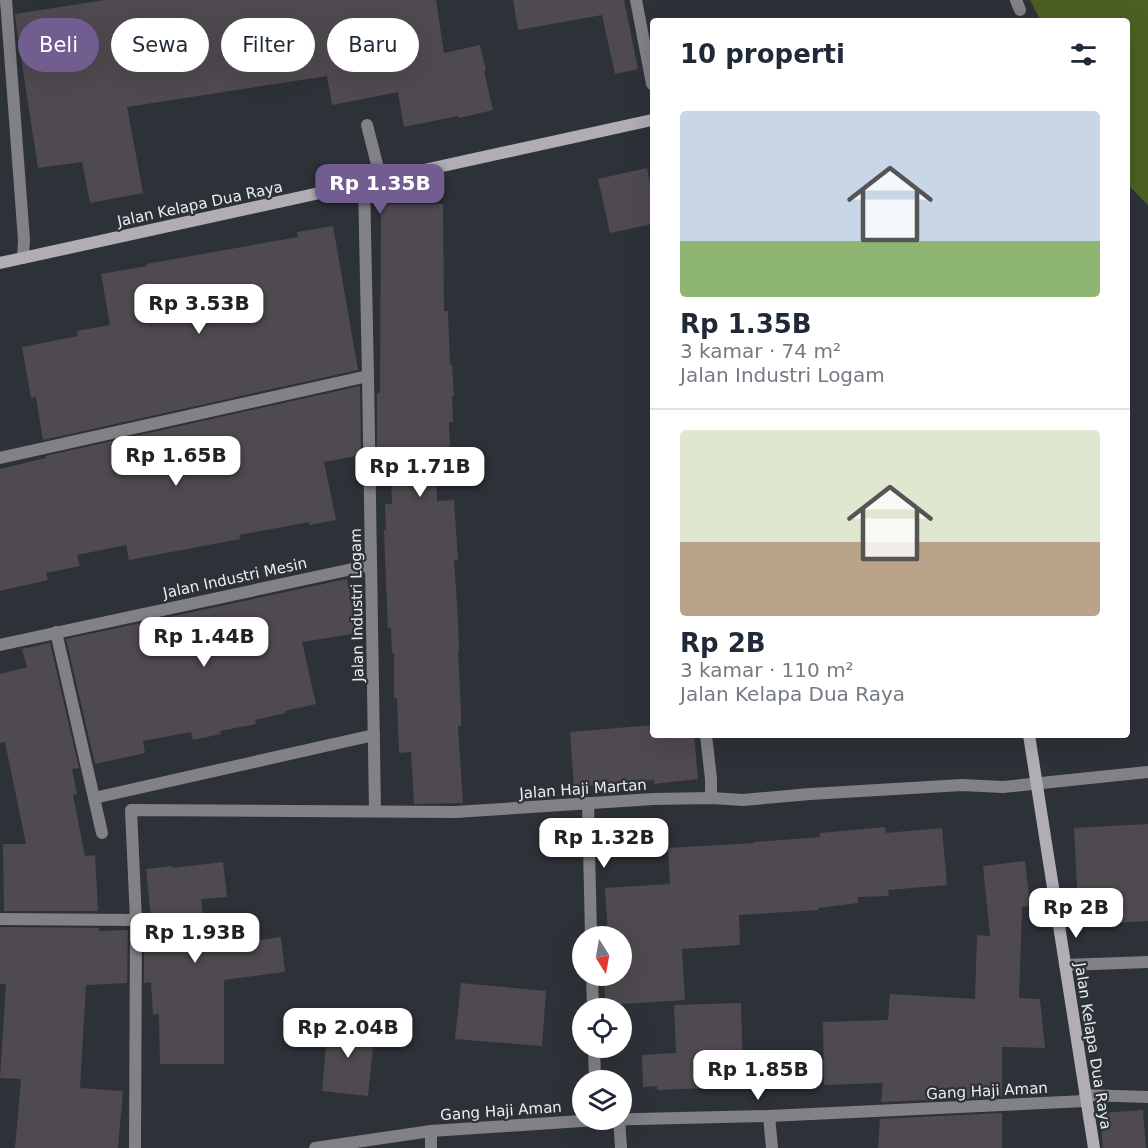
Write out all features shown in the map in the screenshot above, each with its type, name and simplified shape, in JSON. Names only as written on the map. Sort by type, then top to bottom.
[{"type":"main road","name":"Jalan Kelapa Dua Raya","points":[[0,263],[650,120]]},
{"type":"main road","name":"Jalan Kelapa Dua Raya","points":[[1030,738],[1094,1148]]},
{"type":"street","points":[[6,0],[24,240],[23,258]]},
{"type":"street","points":[[636,0],[650,74]]},
{"type":"street","points":[[367,124],[381,180]]},
{"type":"street","name":"Jalan Industri Logam","points":[[364,183],[375,811]]},
{"type":"street","points":[[0,458],[368,376]]},
{"type":"street","name":"Jalan Industri Mesin","points":[[0,645],[371,565]]},
{"type":"street","points":[[56,632],[102,833]]},
{"type":"street","points":[[94,798],[374,735]]},
{"type":"street","points":[[706,738],[711,798]]},
{"type":"street","name":"Jalan Haji Martan","points":[[136,920],[130,810],[455,813],[653,799],[743,800],[962,785],[1003,787],[1148,772]]},
{"type":"street","points":[[588,803],[591,926]]},
{"type":"street","points":[[0,919],[136,920],[135,1148]]},
{"type":"street","points":[[1065,965],[1148,962]]},
{"type":"street","name":"Gang Haji Aman","points":[[632,1119],[769,1116],[1148,1096]]},
{"type":"street","points":[[769,1116],[772,1148]]},
{"type":"street","name":"Gang Haji Aman","points":[[315,1148],[431,1131],[572,1121]]},
{"type":"street","points":[[620,1130],[621,1148]]},
{"type":"street","points":[[431,1131],[431,1148]]},
{"type":"green space","points":[[1030,0],[1148,0],[1148,205],[1130,187],[1130,18],[1039,18]]},
{"type":"building","points":[[105,0],[436,0],[444,53],[480,45],[493,110],[404,127],[398,92],[332,105],[327,76],[127,107],[143,193],[90,203],[82,162],[38,168],[23,72],[99,72],[99,18],[18,18],[18,38],[15,14]]},
{"type":"building","points":[[513,0],[624,0],[638,69],[615,74],[602,15],[518,30]]},
{"type":"building","points":[[647,168],[650,182],[650,224],[610,233],[598,179]]},
{"type":"building","points":[[381,204],[443,204],[444,311],[448,311],[450,365],[452,365],[454,396],[452,396],[453,422],[449,422],[450,451],[435,452],[437,501],[454,500],[458,560],[454,560],[461,711],[461,726],[458,726],[463,803],[414,804],[411,752],[399,753],[397,698],[394,698],[394,653],[392,653],[391,627],[388,628],[384,530],[386,530],[385,504],[392,504],[390,449],[377,451],[377,393],[380,393]]},
{"type":"building","points":[[333,226],[358,370],[43,440],[36,397],[31,398],[22,347],[78,336],[77,331],[110,325],[101,274],[298,237],[297,232]]},
{"type":"building","points":[[360,386],[361,455],[324,462],[336,520],[309,525],[309,522],[239,535],[240,539],[129,560],[126,545],[77,555],[80,566],[46,573],[48,580],[0,591],[0,469],[46,458],[45,456]]},
{"type":"building","points":[[347,579],[358,633],[302,642],[316,704],[255,720],[256,724],[220,731],[221,734],[193,740],[191,732],[143,741],[145,753],[95,764],[66,639]]},
{"type":"building","points":[[50,643],[79,768],[72,769],[77,794],[73,795],[85,856],[95,855],[98,911],[4,911],[3,844],[26,844],[5,742],[0,743],[0,674],[27,667],[22,649]]},
{"type":"building","points":[[650,725],[650,738],[694,738],[698,779],[654,784],[654,780],[574,787],[570,732]]},
{"type":"building","points":[[1148,824],[1148,921],[1079,925],[1074,828]]},
{"type":"building","points":[[885,827],[886,833],[942,828],[947,885],[888,890],[889,896],[858,897],[858,903],[818,908],[818,910],[739,915],[740,945],[682,949],[685,1000],[632,1003],[632,998],[605,998],[604,986],[632,986],[632,926],[607,926],[605,888],[670,884],[668,848],[820,837],[820,833]]},
{"type":"building","points":[[1025,861],[1030,906],[1022,907],[1019,998],[1040,999],[1045,1048],[1002,1047],[1002,1097],[881,1102],[883,1083],[824,1085],[823,1022],[888,1020],[890,994],[975,999],[977,935],[990,936],[983,866]]},
{"type":"building","points":[[223,862],[227,897],[201,899],[207,948],[281,937],[285,972],[224,980],[224,1064],[160,1064],[159,1014],[153,1015],[151,982],[144,983],[144,929],[152,928],[146,869]]},
{"type":"building","points":[[0,927],[128,930],[127,983],[86,985],[80,1088],[123,1091],[118,1148],[15,1148],[21,1079],[0,1078],[6,984],[0,984]]},
{"type":"building","points":[[461,983],[546,991],[542,1046],[455,1039]]},
{"type":"building","points":[[741,1003],[743,1082],[707,1083],[708,1088],[657,1090],[657,1086],[643,1087],[642,1055],[676,1053],[674,1005]]},
{"type":"building","points":[[328,1023],[375,1028],[368,1096],[322,1091]]},
{"type":"building","points":[[1143,1110],[1146,1148],[1103,1148],[1100,1113]]},
{"type":"building","points":[[1002,1113],[1002,1148],[878,1148],[880,1119]]}]
